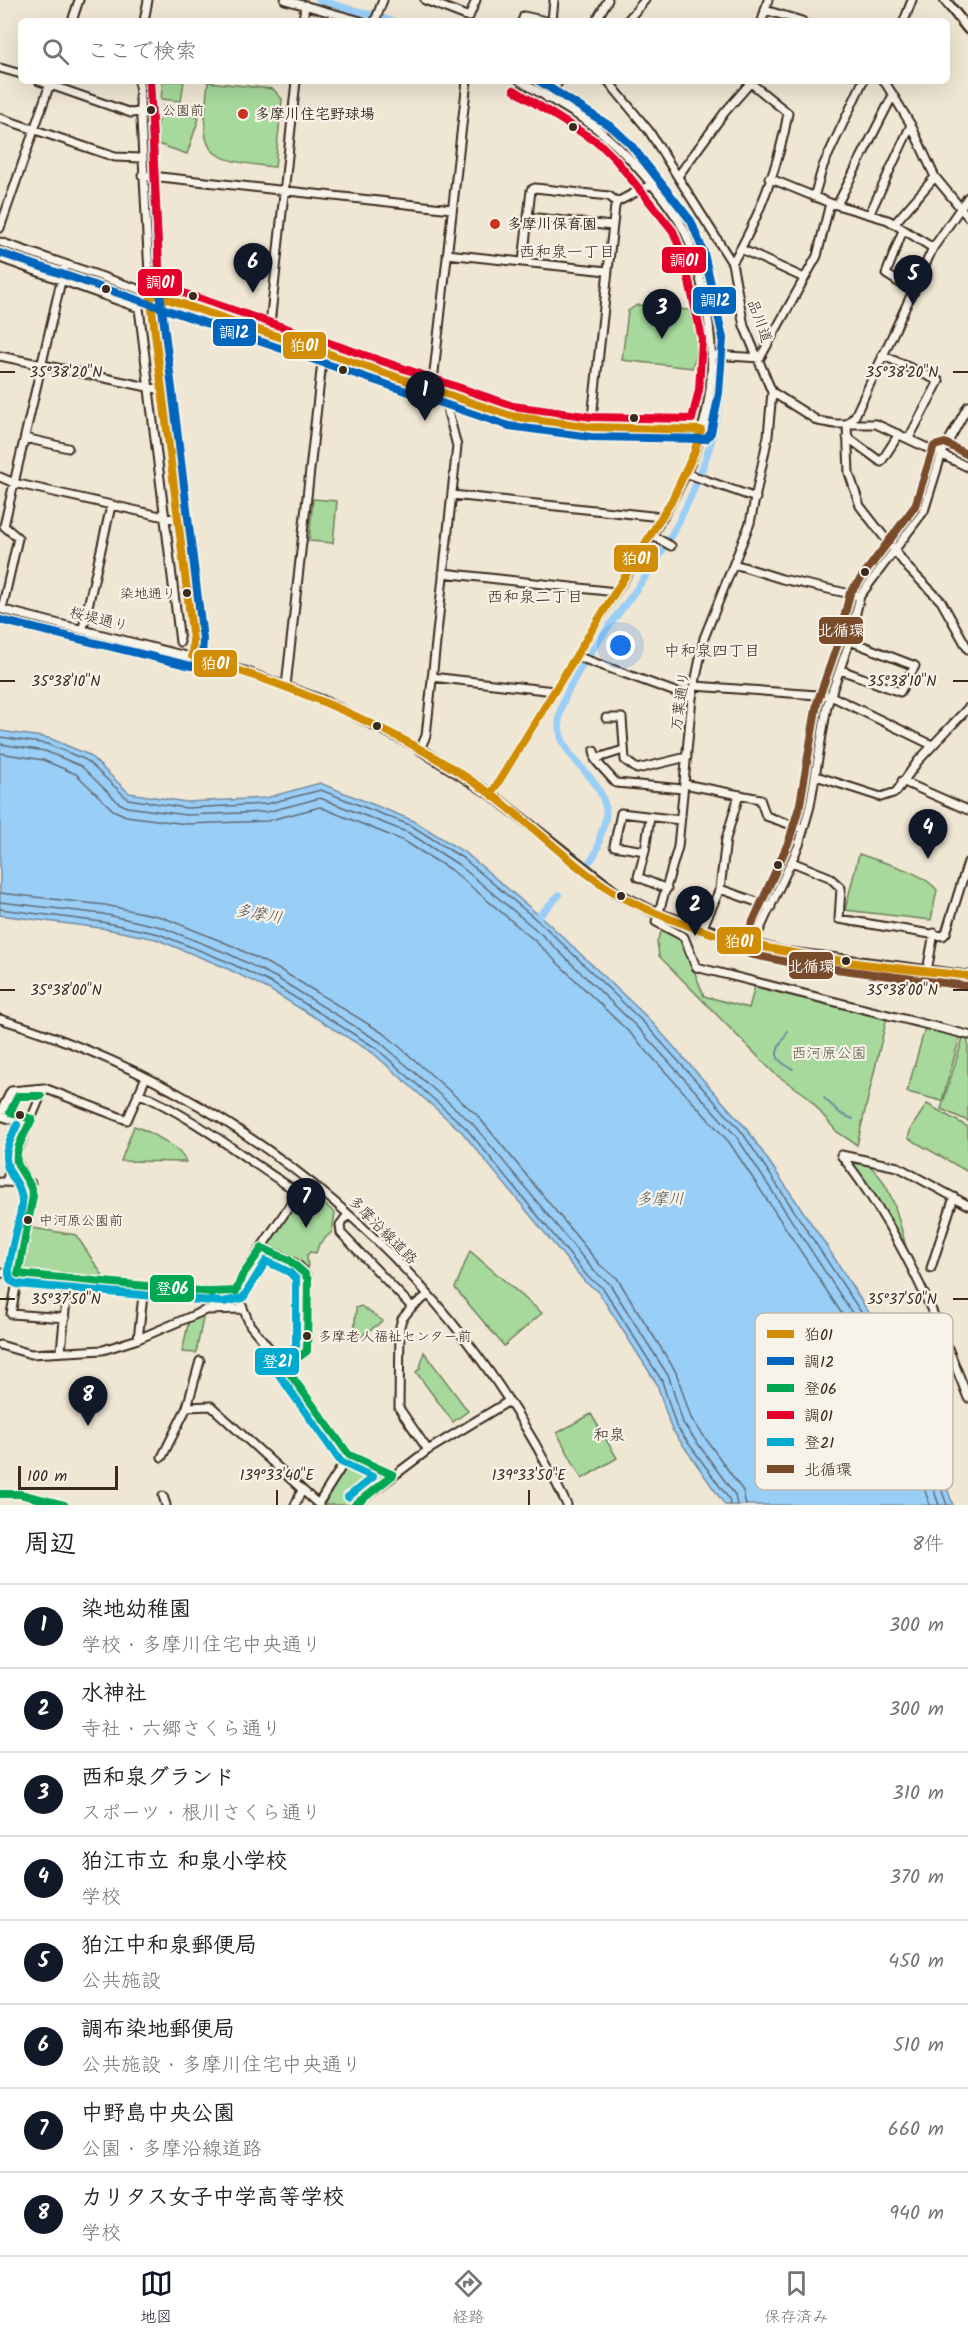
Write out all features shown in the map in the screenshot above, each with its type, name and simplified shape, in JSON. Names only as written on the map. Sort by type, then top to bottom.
[{"type":"main road","points":[[945,0],[968,29]]},
{"type":"main road","points":[[420,749],[491,794],[616,893],[658,914],[753,944],[798,954],[968,976]]},
{"type":"street","points":[[73,18],[79,0]]},
{"type":"street","points":[[145,18],[148,0]]},
{"type":"street","points":[[285,0],[351,18]]},
{"type":"street","points":[[377,18],[383,0]]},
{"type":"street","points":[[425,0],[469,17],[476,0]]},
{"type":"street","points":[[552,18],[554,0]]},
{"type":"street","points":[[598,18],[608,0]]},
{"type":"street","points":[[630,18],[645,0]]},
{"type":"street","points":[[763,18],[768,0]]},
{"type":"street","points":[[905,18],[912,0]]},
{"type":"street","points":[[303,18],[305,5]]},
{"type":"street","points":[[765,10],[792,18]]},
{"type":"street","points":[[0,68],[18,74]]},
{"type":"street","points":[[0,228],[50,84]]},
{"type":"street","points":[[53,84],[131,113],[139,112]]},
{"type":"street","points":[[139,84],[141,158],[150,293],[193,640],[192,656],[286,686],[363,719],[420,749],[426,736],[457,446],[447,408],[448,396]]},
{"type":"street","points":[[269,334],[296,84]]},
{"type":"street","points":[[432,390],[466,84]]},
{"type":"street","points":[[491,794],[554,691],[579,657],[685,473],[701,430],[713,355],[709,318],[690,243],[682,226],[650,185],[606,136],[549,96],[526,84]]},
{"type":"street","points":[[549,96],[557,84]]},
{"type":"street","name":"品川道","points":[[611,84],[638,115],[732,263],[744,326],[760,358],[772,392]]},
{"type":"street","points":[[678,176],[725,112],[750,84]]},
{"type":"street","points":[[732,263],[741,249],[769,178],[784,136],[788,113],[754,84]]},
{"type":"street","points":[[814,196],[823,166],[862,84]]},
{"type":"street","points":[[886,84],[911,125],[935,177],[968,217]]},
{"type":"street","points":[[713,355],[760,358],[822,241],[833,204],[892,94]]},
{"type":"street","points":[[0,118],[115,157],[141,158]]},
{"type":"street","points":[[870,213],[911,125]]},
{"type":"street","points":[[142,175],[452,209]]},
{"type":"street","points":[[895,223],[935,177]]},
{"type":"street","points":[[769,178],[833,204],[870,213],[895,223],[933,248]]},
{"type":"street","points":[[617,202],[650,185]]},
{"type":"street","points":[[523,262],[531,190],[535,188],[609,196],[617,202]]},
{"type":"street","points":[[847,423],[855,416],[933,248],[968,197]]},
{"type":"street","points":[[591,427],[612,226],[617,202]]},
{"type":"street","points":[[528,217],[612,226]]},
{"type":"street","points":[[903,230],[886,274],[914,291]]},
{"type":"street","points":[[0,242],[448,396],[534,421],[591,427],[701,430]]},
{"type":"street","points":[[741,249],[804,278]]},
{"type":"street","points":[[447,254],[608,271]]},
{"type":"street","points":[[0,258],[137,305],[180,642]]},
{"type":"street","points":[[1,609],[18,538],[4,526],[65,264]]},
{"type":"street","points":[[286,686],[323,353]]},
{"type":"street","points":[[882,355],[939,381],[909,438]]},
{"type":"street","points":[[0,356],[149,390],[162,390]]},
{"type":"street","points":[[772,392],[818,421],[876,423],[968,467]]},
{"type":"street","name":"万葉通り","points":[[658,914],[675,864],[692,698],[704,638],[750,523],[768,436],[772,392]]},
{"type":"street","points":[[753,944],[792,862],[803,829],[816,776],[831,696],[850,641],[860,596],[924,511],[942,453],[968,406]]},
{"type":"street","points":[[847,423],[849,472],[860,507],[893,551],[940,601],[968,649]]},
{"type":"street","points":[[848,437],[882,462],[899,434]]},
{"type":"street","points":[[25,438],[68,448]]},
{"type":"street","points":[[685,473],[756,498]]},
{"type":"street","points":[[0,477],[14,483],[178,520]]},
{"type":"street","points":[[452,495],[661,517]]},
{"type":"street","points":[[83,628],[111,506]]},
{"type":"street","points":[[651,535],[668,544]]},
{"type":"street","points":[[734,564],[782,579],[860,596]]},
{"type":"street","points":[[443,573],[616,592]]},
{"type":"street","name":"桜堤通り","points":[[1,609],[192,656]]},
{"type":"street","points":[[841,670],[900,692],[915,666],[850,641]]},
{"type":"street","points":[[579,657],[692,698]]},
{"type":"street","points":[[432,677],[554,691]]},
{"type":"street","points":[[695,686],[831,696],[932,745]]},
{"type":"street","points":[[816,776],[881,797],[896,792],[902,781],[932,745],[968,708]]},
{"type":"street","points":[[606,718],[622,718],[623,750],[627,764],[637,769],[687,756]]},
{"type":"street","points":[[623,750],[595,755],[616,783],[684,787],[740,795],[760,800],[766,816],[803,829]]},
{"type":"street","points":[[902,781],[968,810]]},
{"type":"street","points":[[702,928],[720,889],[726,839],[740,795]]},
{"type":"street","points":[[645,851],[614,846],[621,813],[680,820]]},
{"type":"street","points":[[650,817],[638,877],[667,889]]},
{"type":"street","points":[[792,862],[829,877],[841,888],[839,919],[943,936],[965,883],[968,862]]},
{"type":"street","points":[[720,889],[771,907]]},
{"type":"street","points":[[658,914],[656,922],[684,937],[696,967],[968,1035]]},
{"type":"street","points":[[927,971],[934,933]]},
{"type":"street","name":"多摩沿線道路","points":[[0,1019],[92,1051],[146,1077],[242,1131],[348,1214],[428,1295],[487,1365],[548,1466],[567,1505]]},
{"type":"street","points":[[29,1125],[0,1115],[11,1091],[44,1088],[127,1120],[146,1077]]},
{"type":"street","points":[[31,1183],[3,1181],[44,1088]]},
{"type":"street","points":[[138,1093],[170,1107],[219,1137],[247,1160],[298,1192]]},
{"type":"street","points":[[16,1155],[18,1165],[31,1183],[31,1208],[11,1314],[65,1318]]},
{"type":"street","points":[[931,1313],[909,1261],[874,1202],[841,1155],[898,1167],[968,1205]]},
{"type":"street","points":[[307,1180],[242,1276],[236,1291],[250,1325],[285,1367],[349,1455],[393,1475]]},
{"type":"street","points":[[931,1268],[954,1197]]},
{"type":"street","points":[[348,1214],[340,1225],[341,1233],[412,1307]]},
{"type":"street","points":[[262,1248],[295,1263],[307,1274],[306,1351],[285,1367]]},
{"type":"street","points":[[0,1273],[144,1287],[211,1292],[236,1291]]},
{"type":"street","points":[[62,1352],[68,1280]]},
{"type":"street","points":[[138,1340],[144,1287]]},
{"type":"street","points":[[428,1295],[412,1307],[402,1319],[400,1326],[399,1408],[428,1450]]},
{"type":"street","points":[[0,1345],[31,1354],[102,1350],[138,1340],[206,1310],[243,1309]]},
{"type":"street","points":[[162,1457],[187,1407],[200,1360]]},
{"type":"street","points":[[953,1363],[968,1398]]},
{"type":"street","points":[[355,1505],[428,1450],[509,1401]]},
{"type":"street","points":[[187,1407],[211,1406],[319,1505],[349,1455]]},
{"type":"street","points":[[295,1505],[302,1490]]},
{"type":"street","points":[[0,1494],[20,1494],[64,1505]]},
{"type":"street","points":[[163,1496],[166,1505]]},
{"type":"green space","points":[[163,84],[184,84],[181,101],[161,99]]},
{"type":"green space","name":"多摩川住宅野球場","points":[[208,84],[273,89],[282,99],[275,167],[232,161],[219,156],[211,149],[206,139]]},
{"type":"green space","points":[[164,106],[199,118],[187,154],[152,142]]},
{"type":"green space","points":[[637,305],[697,311],[699,340],[692,368],[622,360],[628,311]]},
{"type":"green space","points":[[313,499],[337,501],[333,543],[309,541]]},
{"type":"green space","points":[[859,854],[911,872],[930,883],[937,890],[931,920],[845,910]]},
{"type":"green space","name":"西河原公園","points":[[662,930],[678,935],[682,940],[704,996],[749,1008],[755,986],[887,1017],[857,1145],[837,1132],[806,1095],[775,1074],[659,956],[657,941]]},
{"type":"green space","points":[[925,1028],[960,1037],[942,1101],[907,1092]]},
{"type":"green space","points":[[963,1038],[968,1040],[968,1121],[941,1109]]},
{"type":"green space","points":[[927,1104],[968,1127],[968,1172],[908,1138],[911,1128]]},
{"type":"green space","points":[[134,1126],[172,1146],[186,1162],[121,1161]]},
{"type":"green space","points":[[848,1159],[869,1165],[885,1184],[895,1206],[907,1251],[871,1189]]},
{"type":"green space","points":[[305,1188],[335,1213],[332,1232],[319,1244],[316,1253],[310,1252],[307,1255],[308,1270],[297,1260],[268,1245]]},
{"type":"green space","points":[[32,1228],[76,1235],[105,1279],[26,1271],[24,1268]]},
{"type":"green space","points":[[470,1251],[542,1313],[504,1346],[455,1288]]},
{"type":"green space","points":[[361,1306],[383,1321],[357,1339],[354,1336],[356,1308]]},
{"type":"green space","points":[[204,1313],[196,1353],[182,1352],[189,1320]]},
{"type":"green space","points":[[424,1352],[468,1411],[453,1422],[416,1372],[420,1368]]},
{"type":"green space","points":[[591,1414],[617,1458],[582,1479],[557,1433]]},
{"type":"green space","points":[[352,1460],[380,1472],[382,1478],[350,1505],[324,1505],[348,1461]]},
{"type":"water","name":"多摩川","points":[[0,731],[49,738],[89,755],[129,793],[186,802],[266,798],[320,783],[414,821],[467,854],[548,923],[649,1019],[746,1128],[869,1313],[755,1313],[755,1490],[948,1490],[953,1505],[725,1505],[671,1428],[657,1384],[598,1291],[585,1282],[462,1132],[373,1053],[270,990],[224,967],[156,939],[101,928],[0,915]]},
{"type":"waterway","points":[[319,0],[382,18]]},
{"type":"waterway","points":[[542,84],[576,105],[611,131],[642,159],[668,189],[690,223],[706,260],[717,302],[722,349]]},
{"type":"waterway","points":[[590,861],[597,850],[606,810],[593,781],[565,745],[560,731],[560,714],[567,693],[584,663],[661,553],[688,501],[710,445],[722,388],[723,360]]},
{"type":"waterway","points":[[539,916],[559,895]]},
{"type":"waterway","points":[[788,1031],[778,1048],[777,1056],[780,1061],[793,1069]]},
{"type":"waterway","points":[[824,1098],[841,1114],[853,1119]]},
{"type":"transit line","name":"調12","points":[[0,620],[191,666],[197,665],[202,659],[203,639],[160,292],[150,84]]},
{"type":"transit line","name":"調01","points":[[150,84],[160,285],[513,406],[592,417],[692,419],[699,390],[702,339],[684,259],[673,231],[615,159],[600,144],[514,90]]},
{"type":"transit line","name":"調12","points":[[0,253],[509,426],[591,437],[706,439],[711,433],[719,393],[723,338],[704,253],[691,221],[631,145],[613,128],[544,84]]},
{"type":"transit line","name":"狛01","points":[[491,794],[672,500],[694,453],[701,430],[591,427],[511,416],[150,293],[193,640],[192,656],[308,696],[419,748],[488,792],[576,865],[612,891],[672,920],[712,934],[797,954],[968,976]]},
{"type":"transit line","name":"北循環","points":[[967,986],[797,964],[749,954],[743,944],[789,841],[800,804],[817,703],[838,643],[850,593],[915,506],[934,446],[945,443],[968,455]]},
{"type":"transit line","name":"登06","points":[[32,1119],[10,1112],[18,1096],[41,1096]]},
{"type":"transit line","name":"登06","points":[[18,1274],[33,1196],[29,1183],[18,1165],[17,1154],[20,1142],[32,1119]]},
{"type":"transit line","name":"登21","points":[[17,1125],[6,1152],[6,1163],[22,1196],[21,1212],[9,1266],[11,1281],[17,1284],[223,1302],[243,1298],[266,1261],[289,1272],[296,1279],[296,1346],[277,1360],[275,1369],[341,1462],[373,1477],[348,1497]]},
{"type":"transit line","name":"登06","points":[[262,1248],[289,1260],[305,1274],[308,1280],[307,1351],[285,1367]]},
{"type":"transit line","name":"登06","points":[[236,1291],[242,1276],[262,1248]]},
{"type":"transit line","name":"登06","points":[[18,1274],[211,1292],[236,1291]]},
{"type":"transit line","name":"登06","points":[[285,1367],[349,1455],[393,1475]]},
{"type":"transit line","name":"登06","points":[[355,1505],[393,1475]]},
{"type":"transit line","name":"登06","points":[[0,1494],[20,1494],[64,1505]]},
{"type":"place","name":"公園前","points":[[151,110]]},
{"type":"place","name":"多摩川住宅野球場","points":[[243,114]]},
{"type":"place","name":"多摩川保育園","points":[[495,224]]},
{"type":"place","name":"調布染地郵便局","points":[[253,293]]},
{"type":"place","name":"狛江中和泉郵便局","points":[[913,305]]},
{"type":"place","name":"西和泉グランド","points":[[662,339]]},
{"type":"place","name":"染地幼稚園","points":[[425,421]]},
{"type":"place","name":"染地通り","points":[[187,593]]},
{"type":"place","name":"狛江市立 和泉小学校","points":[[928,859]]},
{"type":"place","name":"水神社","points":[[695,936]]},
{"type":"place","name":"中河原公園前","points":[[28,1220]]},
{"type":"place","name":"中野島中央公園","points":[[306,1228]]},
{"type":"place","name":"多摩老人福祉センター前","points":[[307,1336]]},
{"type":"place","name":"カリタス女子中学高等学校","points":[[88,1426]]},
{"type":"district","name":"西和泉一丁目","points":[[567,251]]},
{"type":"district","name":"西和泉二丁目","points":[[535,596]]},
{"type":"district","name":"中和泉四丁目","points":[[712,650]]},
{"type":"district","name":"和泉","points":[[609,1434]]}]
